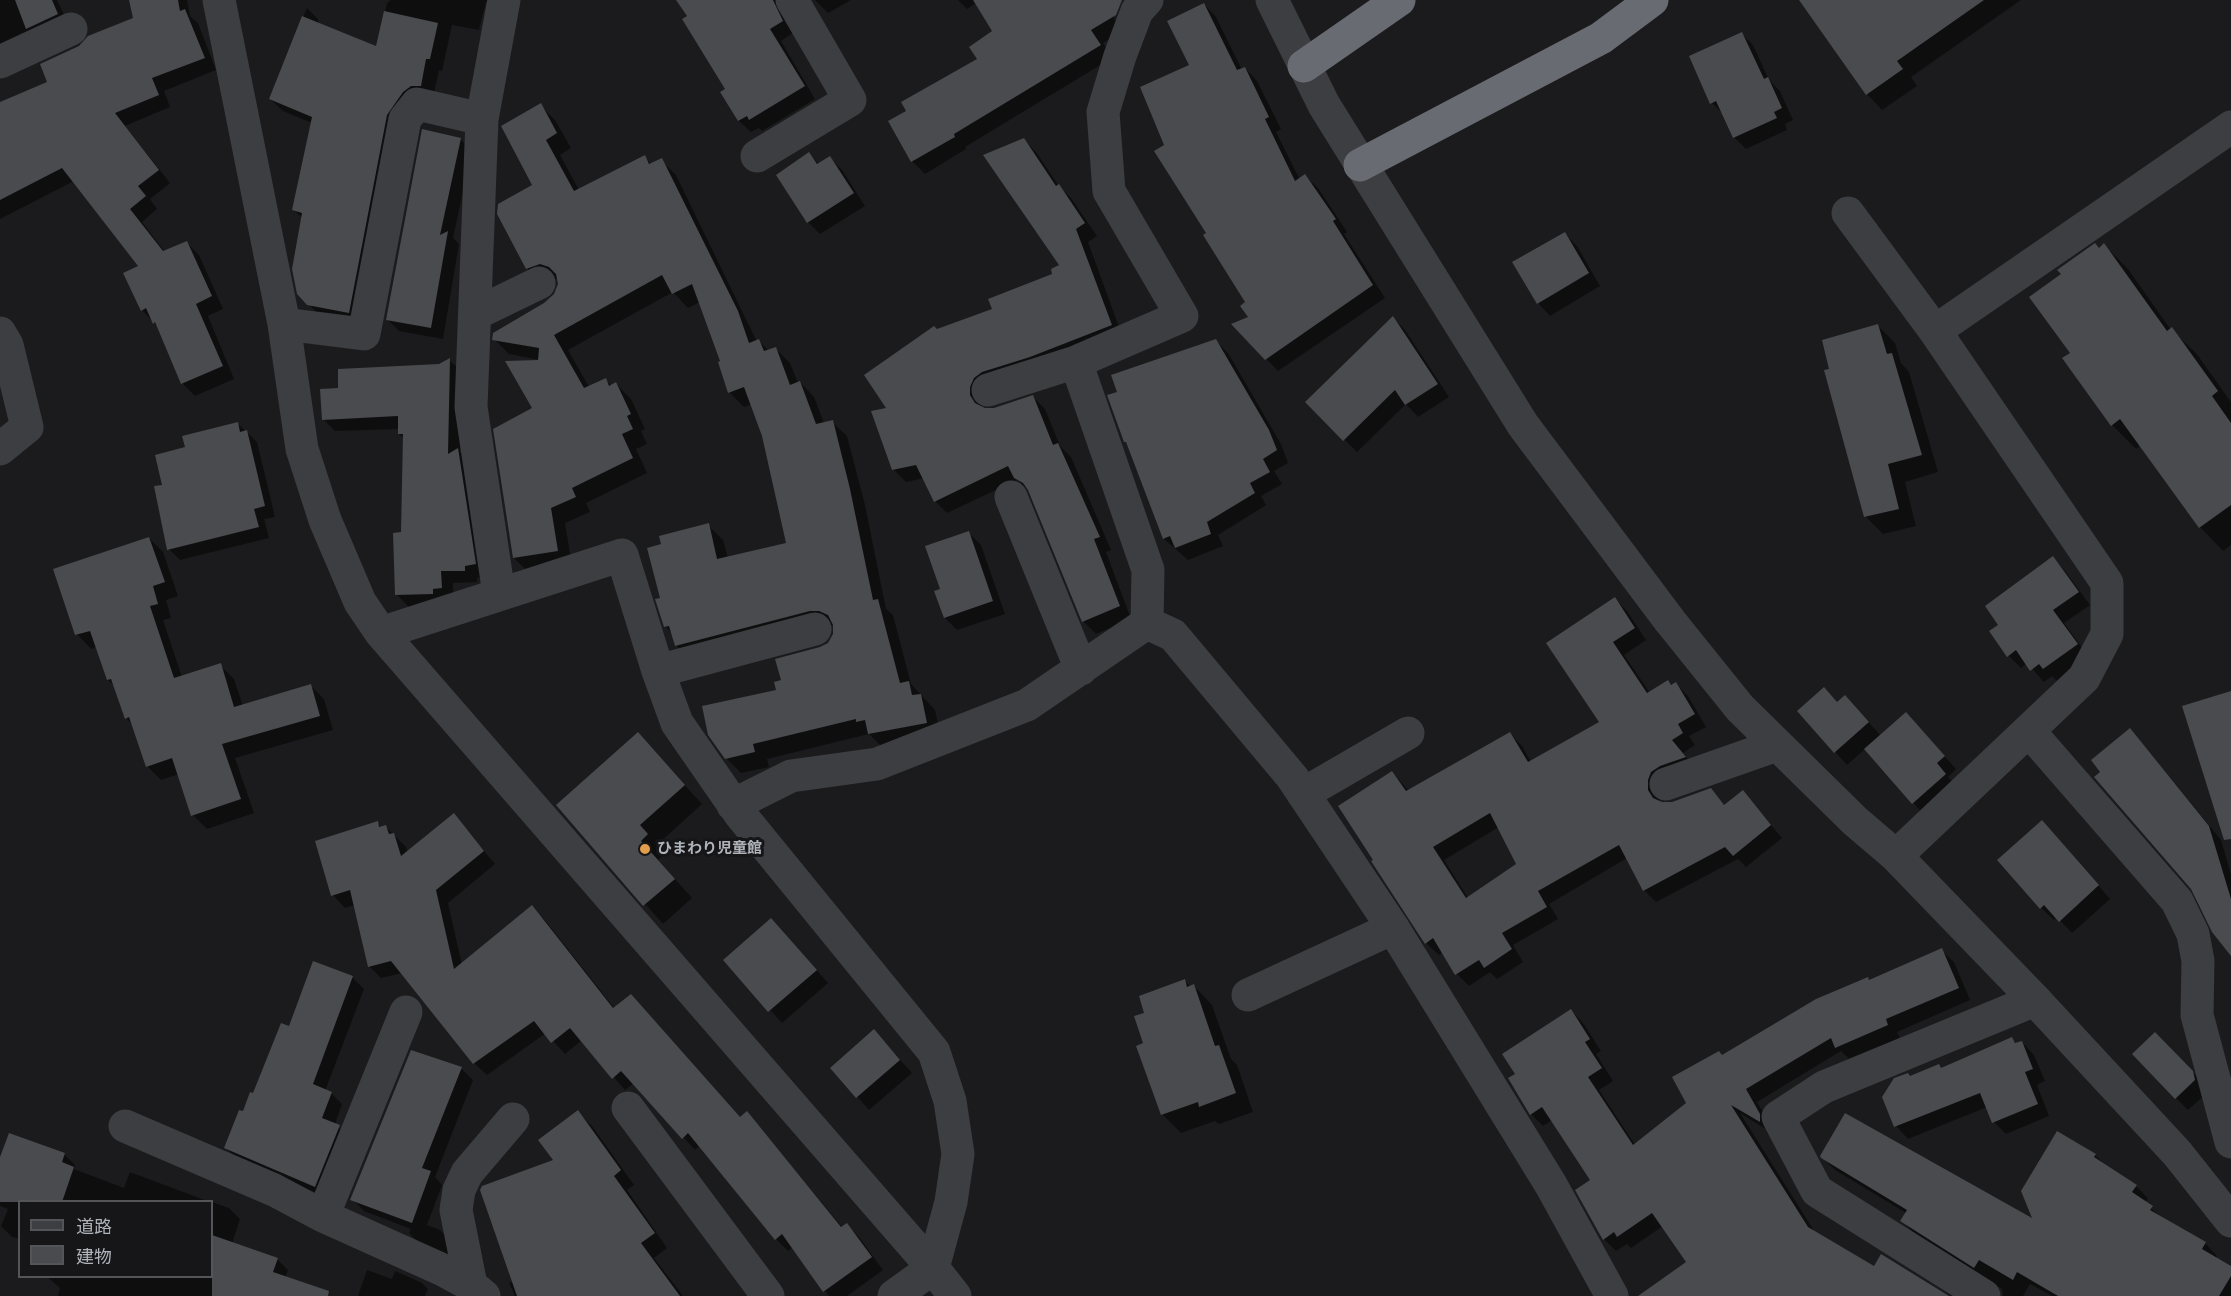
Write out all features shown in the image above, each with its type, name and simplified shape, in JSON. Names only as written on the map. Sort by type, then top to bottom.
[{"type":"highway","points":[[1304,66],[1399,0]]},
{"type":"highway","points":[[1360,165],[1600,38],[1652,0]]},
{"type":"street","points":[[219,0],[284,324],[302,449],[325,520],[360,602],[381,633],[955,1296]]},
{"type":"street","points":[[500,594],[471,407],[482,119],[504,0]]},
{"type":"street","points":[[757,156],[850,100],[792,0]]},
{"type":"street","points":[[988,390],[1076,362],[1182,316],[1109,191],[1103,112],[1137,11],[1147,0]]},
{"type":"street","points":[[1272,0],[1324,105],[1523,425],[1670,621],[1740,708],[1855,821],[1896,856],[2035,1000],[2230,1212]]},
{"type":"street","points":[[0,62],[71,29]]},
{"type":"street","points":[[284,324],[364,334],[405,119],[417,104],[482,119]]},
{"type":"street","points":[[1935,331],[2231,127]]},
{"type":"street","points":[[1848,213],[1935,331],[2107,584],[2107,634],[2084,678],[1896,856]]},
{"type":"street","points":[[475,314],[539,283]]},
{"type":"street","points":[[0,333],[7,345],[27,427],[0,449]]},
{"type":"street","points":[[1076,362],[1148,570],[1147,623]]},
{"type":"street","points":[[1011,497],[1081,669]]},
{"type":"street","points":[[381,633],[622,555],[658,671],[677,723],[733,805],[934,1052],[950,1101],[958,1154],[951,1202],[933,1268],[894,1296]]},
{"type":"street","points":[[733,805],[791,776],[877,764],[1027,705],[1147,623]]},
{"type":"street","points":[[1147,623],[1173,635],[1303,794],[1393,928],[1551,1185],[1612,1296]]},
{"type":"street","points":[[658,671],[815,628]]},
{"type":"street","points":[[2029,731],[2177,901],[2193,934],[2198,961],[2197,1015],[2231,1142]]},
{"type":"street","points":[[1303,794],[1408,733]]},
{"type":"street","points":[[1666,784],[1777,745]]},
{"type":"street","points":[[1248,995],[1393,928]]},
{"type":"street","points":[[1983,1296],[1816,1191],[1778,1117],[1824,1087],[2035,1000]]},
{"type":"street","points":[[323,1216],[406,1012]]},
{"type":"street","points":[[628,1108],[768,1296]]},
{"type":"street","points":[[477,1290],[456,1210],[459,1190],[467,1173],[513,1119]]},
{"type":"street","points":[[125,1126],[274,1190],[477,1290]]},
{"type":"building","points":[[15,0],[52,0],[58,14],[26,29]]},
{"type":"building","points":[[129,0],[178,0],[180,11],[185,9],[205,58],[152,78],[159,95],[115,113],[159,170],[138,186],[146,196],[130,209],[163,251],[187,241],[212,296],[196,304],[223,366],[181,384],[155,322],[153,324],[146,308],[141,311],[123,273],[138,266],[62,168],[0,200],[0,102],[47,82],[40,64],[79,46],[88,36],[133,18]]},
{"type":"building","points":[[676,0],[773,0],[783,21],[770,29],[805,86],[749,120],[747,116],[738,121],[720,92],[725,89],[682,19],[687,16]]},
{"type":"building","points":[[973,0],[1122,0],[1116,15],[1091,30],[1101,45],[911,162],[888,121],[906,111],[901,102],[977,59],[969,47],[992,31]]},
{"type":"building","points":[[1799,0],[1984,0],[1897,61],[1903,69],[1866,95]]},
{"type":"building","points":[[1204,3],[1237,70],[1245,67],[1269,117],[1265,119],[1295,181],[1305,174],[1336,219],[1333,221],[1373,285],[1265,360],[1231,324],[1248,317],[1240,306],[1245,302],[1203,235],[1206,233],[1154,151],[1164,145],[1140,87],[1189,65],[1167,21]]},
{"type":"building","points":[[384,11],[438,23],[430,59],[426,59],[421,86],[411,86],[403,92],[387,115],[349,313],[307,305],[297,294],[292,269],[302,213],[292,210],[312,117],[269,99],[302,16],[376,46]]},
{"type":"building","points":[[1742,32],[1764,79],[1768,77],[1782,108],[1774,112],[1777,118],[1733,138],[1716,101],[1710,104],[1689,56]]},
{"type":"building","points":[[541,103],[557,133],[546,140],[574,191],[645,155],[649,164],[662,158],[738,311],[749,343],[759,339],[764,351],[776,347],[790,385],[800,381],[816,424],[833,420],[873,600],[878,599],[900,683],[909,681],[912,695],[921,694],[927,723],[868,734],[865,720],[856,722],[856,719],[753,744],[755,752],[725,759],[708,735],[702,706],[776,690],[774,682],[781,680],[775,659],[828,643],[833,634],[833,625],[828,615],[819,611],[810,611],[675,646],[669,626],[664,627],[655,599],[660,598],[647,548],[661,544],[659,536],[709,523],[717,559],[786,543],[762,436],[744,387],[728,393],[718,362],[720,361],[692,284],[672,294],[662,275],[554,335],[584,388],[606,378],[609,386],[616,382],[631,414],[627,416],[633,429],[622,434],[633,458],[572,488],[576,497],[551,508],[558,551],[513,558],[493,429],[532,408],[505,361],[538,360],[539,348],[492,340],[493,333],[544,303],[554,294],[558,284],[556,274],[549,267],[540,264],[526,269],[497,214],[498,204],[532,185],[501,126]]},
{"type":"building","points":[[422,129],[461,138],[440,235],[448,231],[431,328],[386,320]]},
{"type":"building","points":[[1024,138],[1056,186],[1059,184],[1085,223],[1076,229],[1112,325],[1030,357],[982,372],[974,378],[970,387],[970,395],[975,403],[985,408],[994,408],[1033,395],[1053,445],[1058,443],[1100,537],[1094,539],[1120,606],[1082,622],[1028,490],[1023,483],[1014,478],[1008,466],[934,502],[916,465],[892,470],[871,411],[886,408],[864,375],[934,326],[937,329],[992,309],[988,299],[1052,274],[1051,269],[1059,265],[983,155]]},
{"type":"building","points":[[809,152],[817,164],[830,156],[854,193],[807,223],[776,175]]},
{"type":"building","points":[[1565,232],[1589,273],[1537,304],[1512,262]]},
{"type":"building","points":[[2095,243],[2099,248],[2104,243],[2167,331],[2172,327],[2218,391],[2212,396],[2231,423],[2231,505],[2199,528],[2120,419],[2111,426],[2062,358],[2070,353],[2029,297],[2061,274],[2057,270]]},
{"type":"building","points":[[1393,316],[1438,384],[1405,405],[1395,390],[1343,441],[1305,402]]},
{"type":"building","points":[[1878,324],[1887,354],[1892,353],[1922,455],[1888,464],[1899,509],[1864,517],[1824,370],[1829,369],[1822,340]]},
{"type":"building","points":[[1216,339],[1269,430],[1277,450],[1263,459],[1270,472],[1250,483],[1255,493],[1207,522],[1211,534],[1175,548],[1170,536],[1163,539],[1107,395],[1117,392],[1111,375]]},
{"type":"building","points":[[450,358],[448,454],[458,448],[476,564],[465,566],[465,571],[441,571],[442,588],[433,589],[433,594],[395,595],[393,533],[401,532],[403,434],[398,434],[398,416],[322,420],[320,389],[338,388],[338,369],[439,364]]},
{"type":"building","points":[[238,422],[240,432],[247,430],[265,506],[254,509],[259,527],[167,550],[154,486],[162,485],[155,455],[185,447],[182,436]]},
{"type":"building","points":[[969,531],[993,601],[944,618],[934,591],[940,589],[925,546]]},
{"type":"building","points":[[149,537],[165,582],[153,586],[158,604],[150,606],[174,678],[221,663],[234,707],[311,684],[320,716],[222,744],[241,799],[191,816],[172,758],[146,767],[129,717],[125,719],[111,679],[107,680],[90,631],[75,635],[53,569]]},
{"type":"building","points":[[2053,556],[2079,592],[2053,610],[2078,644],[2043,669],[2039,664],[2030,671],[2016,650],[2007,657],[1989,631],[1998,625],[1985,606]]},
{"type":"building","points":[[1615,597],[1635,628],[1613,642],[1647,693],[1668,680],[1671,685],[1676,682],[1695,714],[1678,724],[1683,733],[1672,740],[1686,757],[1660,766],[1651,772],[1648,790],[1653,798],[1662,802],[1672,802],[1711,788],[1724,805],[1743,790],[1771,825],[1733,856],[1725,847],[1643,891],[1619,845],[1538,891],[1547,907],[1502,933],[1512,949],[1484,968],[1479,960],[1455,975],[1433,938],[1425,944],[1338,806],[1392,771],[1406,791],[1510,732],[1528,762],[1599,722],[1546,643]],"holes":[[[1490,813],[1516,864],[1466,898],[1433,847]]]},
{"type":"building","points":[[1824,687],[1837,702],[1845,695],[1869,722],[1834,753],[1797,711]]},
{"type":"building","points":[[2231,691],[2231,839],[2224,840],[2182,706]]},
{"type":"building","points":[[1906,712],[1945,756],[1937,763],[1946,774],[1912,804],[1864,749]]},
{"type":"building","points":[[2130,728],[2209,826],[2231,899],[2231,956],[2212,932],[2191,889],[2094,777],[2100,772],[2091,760]]},
{"type":"building","points":[[638,732],[685,785],[640,825],[648,834],[641,841],[675,879],[643,906],[556,805]]},
{"type":"building","points":[[454,813],[484,851],[436,890],[454,969],[532,905],[613,1008],[631,994],[740,1117],[747,1111],[841,1227],[847,1223],[872,1257],[823,1292],[782,1234],[775,1240],[688,1133],[682,1139],[621,1071],[612,1079],[570,1028],[551,1043],[534,1021],[473,1064],[391,961],[368,967],[350,890],[331,896],[315,841],[378,821],[379,827],[386,825],[389,834],[394,833],[401,856]]},
{"type":"building","points":[[2042,820],[2099,885],[2059,922],[2044,905],[2040,909],[1997,860]]},
{"type":"building","points":[[771,918],[817,970],[768,1012],[723,960]]},
{"type":"building","points":[[1942,948],[1959,988],[1886,1019],[1888,1025],[1835,1048],[1831,1038],[1746,1089],[1760,1114],[1760,1122],[1731,1105],[1808,1227],[1874,1266],[1881,1254],[1949,1296],[1638,1296],[1686,1262],[1652,1213],[1617,1237],[1614,1232],[1603,1240],[1575,1190],[1590,1180],[1542,1107],[1530,1115],[1508,1078],[1515,1074],[1502,1054],[1571,1009],[1590,1039],[1585,1042],[1602,1068],[1588,1077],[1633,1145],[1686,1103],[1672,1077],[1719,1051],[1722,1055],[1816,999],[1868,977],[1869,980]]},
{"type":"building","points":[[313,961],[353,976],[313,1084],[332,1092],[322,1118],[340,1125],[315,1187],[224,1148],[239,1110],[243,1111],[250,1092],[253,1093],[281,1023],[289,1026]]},
{"type":"building","points":[[1185,979],[1187,987],[1194,984],[1215,1046],[1219,1045],[1236,1093],[1199,1107],[1198,1102],[1161,1115],[1136,1046],[1143,1043],[1134,1016],[1144,1013],[1139,996]]},
{"type":"building","points":[[874,1029],[900,1060],[856,1098],[830,1068]]},
{"type":"building","points":[[2155,1032],[2193,1071],[2195,1080],[2175,1099],[2132,1054]]},
{"type":"building","points":[[2012,1037],[2015,1043],[2022,1041],[2033,1069],[2025,1072],[2038,1104],[1992,1123],[1980,1093],[1894,1127],[1882,1097],[1894,1078],[1908,1073],[1910,1076],[1939,1064],[1941,1068]]},
{"type":"building","points":[[411,1050],[462,1067],[422,1168],[431,1171],[412,1223],[350,1200]]},
{"type":"building","points":[[578,1110],[621,1170],[614,1176],[655,1233],[641,1243],[680,1296],[517,1296],[480,1190],[482,1186],[553,1160],[538,1140]]},
{"type":"building","points":[[1845,1113],[2032,1218],[2021,1191],[2057,1131],[2096,1154],[2094,1157],[2137,1185],[2132,1192],[2153,1206],[2150,1210],[2206,1242],[2202,1249],[2231,1266],[2231,1276],[2219,1296],[2058,1296],[2017,1272],[2013,1280],[1979,1260],[1974,1268],[1900,1221],[1907,1210],[1821,1158],[1820,1156]]},
{"type":"building","points":[[9,1133],[65,1153],[62,1162],[74,1167],[63,1200],[0,1202],[0,1157]]},
{"type":"building","points":[[213,1235],[278,1258],[273,1272],[329,1291],[328,1296],[212,1296]]},
{"type":"place","name":"ひまわり児童館","points":[[645,849]]}]
